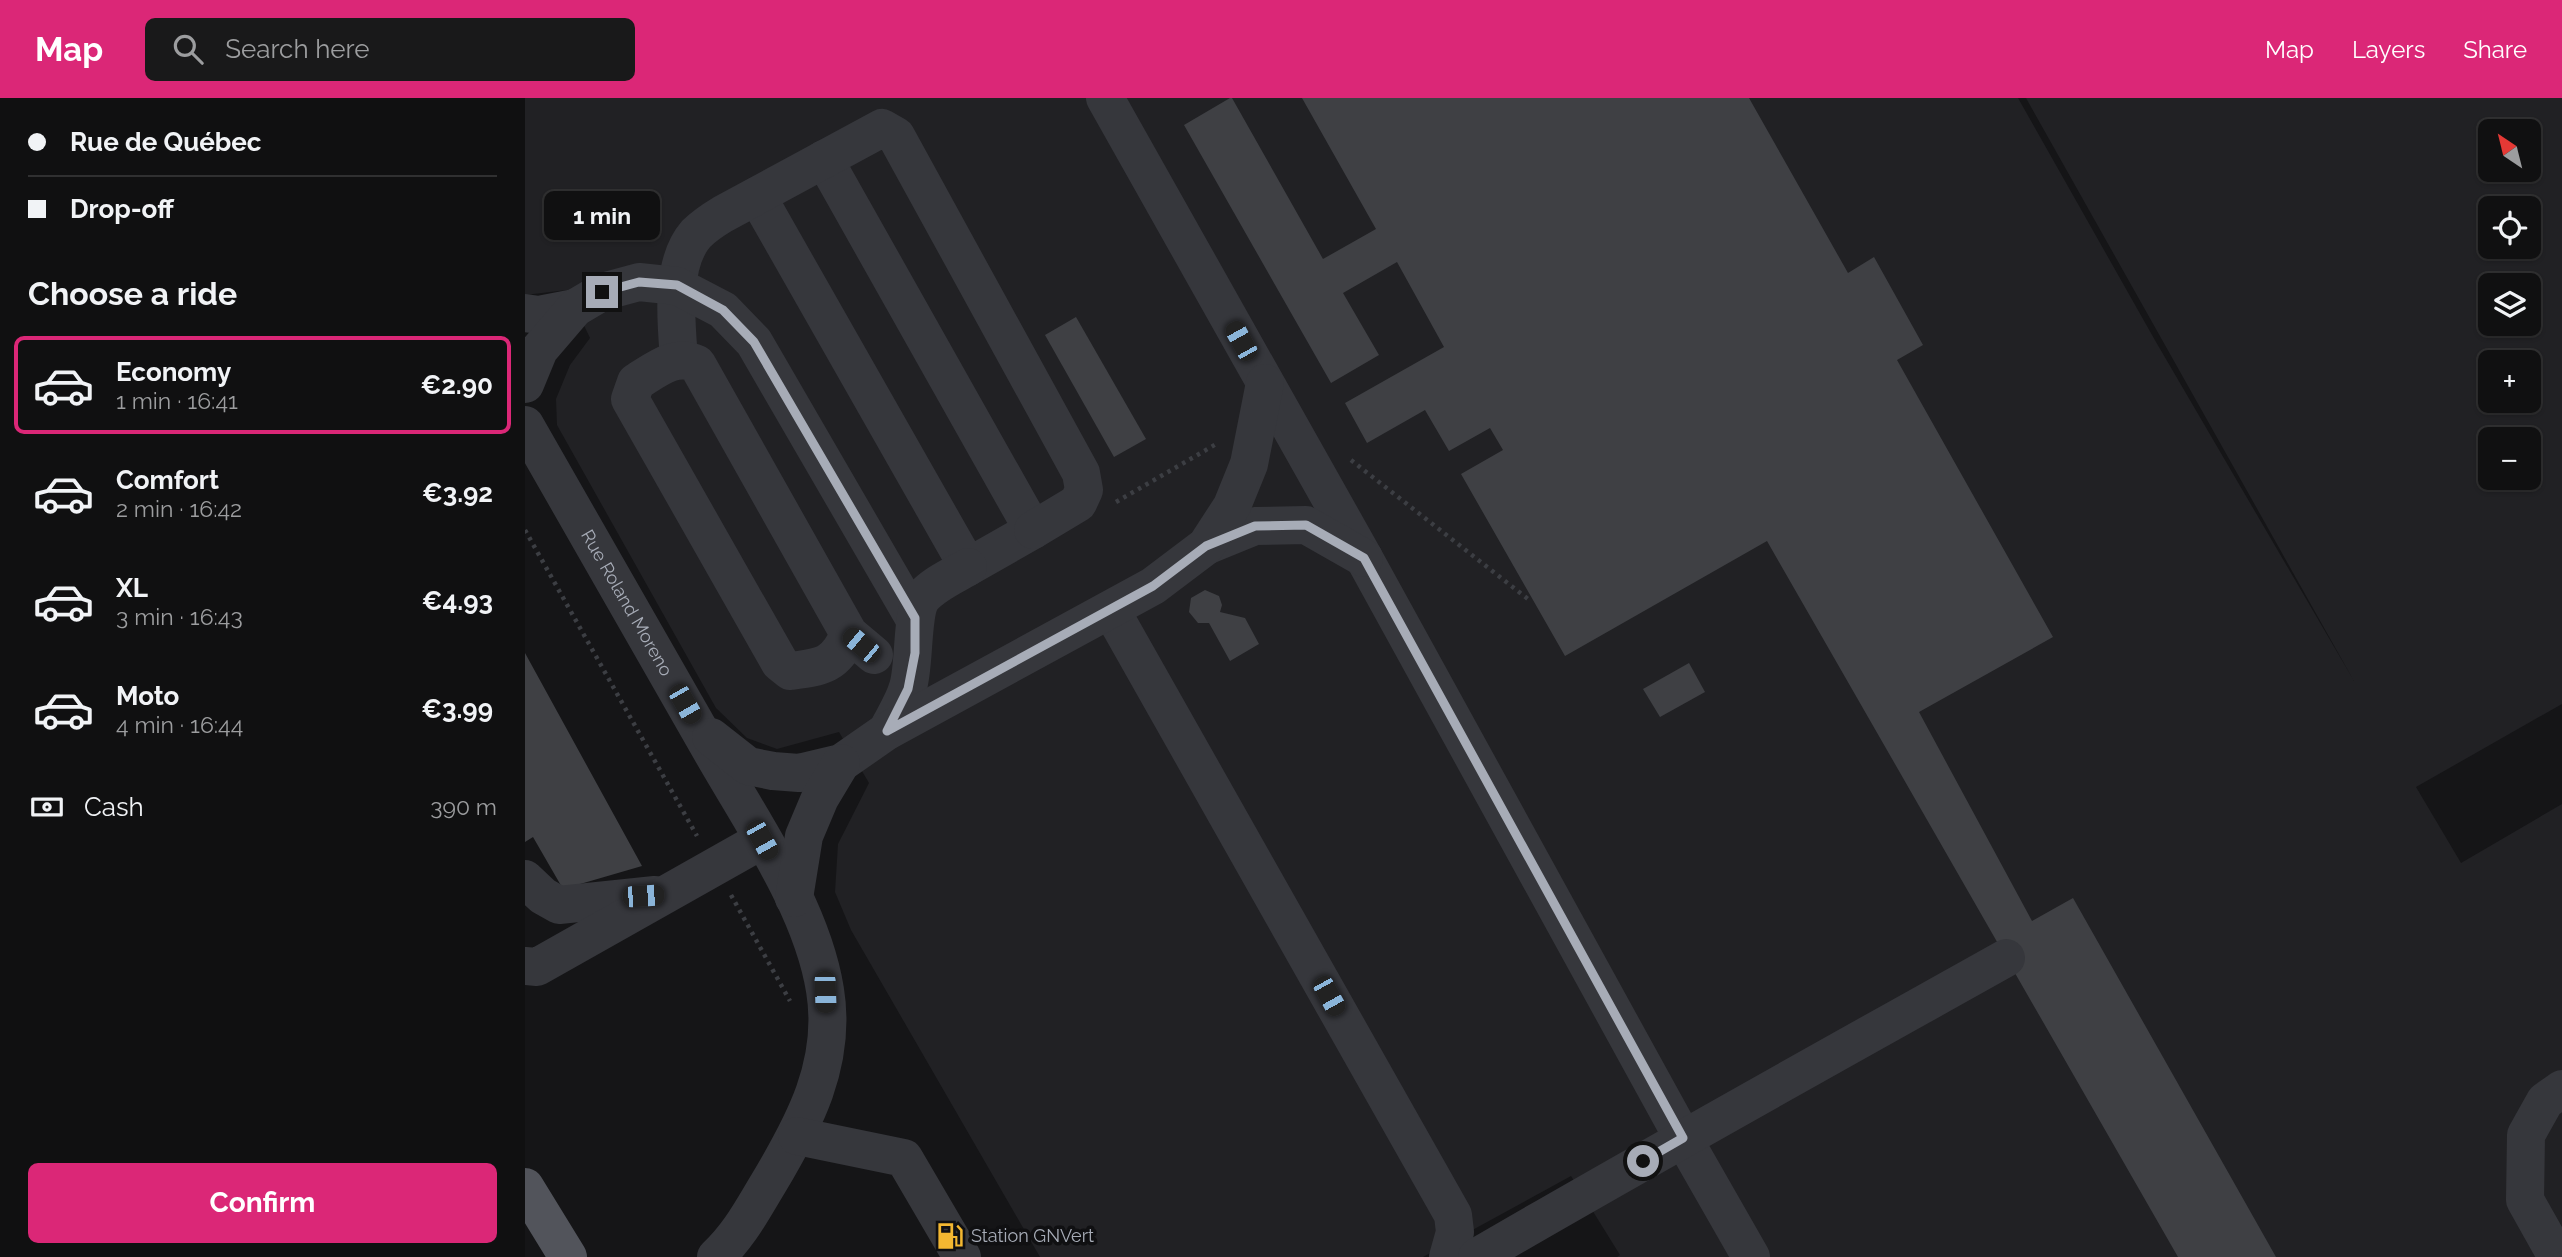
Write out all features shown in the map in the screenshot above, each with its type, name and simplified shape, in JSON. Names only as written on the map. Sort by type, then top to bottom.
[{"type":"main road","points":[[525,1187],[568,1257]]},
{"type":"street","points":[[1105,98],[1364,558],[1751,1257]]},
{"type":"street","points":[[678,358],[677,285],[685,257],[695,236],[709,223],[882,128],[896,136],[1081,473],[1084,490],[1078,503],[932,588],[921,599],[915,618],[913,662],[908,689],[887,731]]},
{"type":"street","points":[[824,159],[1033,530]]},
{"type":"street","points":[[757,196],[968,567]]},
{"type":"street","points":[[525,384],[539,350],[576,308],[602,292],[639,282],[677,285],[723,310],[754,342],[915,618]]},
{"type":"street","points":[[525,313],[539,315],[576,308]]},
{"type":"street","points":[[861,644],[823,667],[790,671],[781,663],[630,399],[636,382],[678,358],[697,364],[861,644],[913,662]]},
{"type":"street","points":[[698,727],[748,766],[799,773],[841,763],[887,731],[1024,659],[1179,569],[1206,546],[1232,506],[1249,464],[1265,383]]},
{"type":"street","name":"Rue Roland Moreno","points":[[525,425],[762,840],[794,898],[816,949],[825,992],[827,1038],[815,1095],[797,1136],[727,1251]]},
{"type":"street","points":[[1206,546],[1255,526],[1306,525],[1364,558]]},
{"type":"street","points":[[1111,610],[1453,1214],[1455,1232],[1448,1257]]},
{"type":"street","points":[[977,654],[1024,659]]},
{"type":"street","points":[[794,898],[804,836],[820,798],[841,763]]},
{"type":"street","points":[[525,966],[537,967],[762,840]]},
{"type":"street","points":[[525,879],[543,896],[559,905],[664,895]]},
{"type":"street","points":[[1477,1257],[1524,1245],[1584,1197],[1683,1138],[2006,958]]},
{"type":"street","points":[[2557,1257],[2525,1200],[2526,1135],[2545,1101],[2562,1088]]},
{"type":"street","points":[[797,1136],[904,1158],[962,1257]]},
{"type":"path","points":[[525,530],[791,1004]]},
{"type":"shaded area","points":[[525,98],[2018,98],[2156,342],[2354,681],[2026,98],[2562,98],[2562,704],[2416,787],[2461,863],[2562,804],[2562,1257],[1617,1257],[1620,1255],[1571,1176],[1423,1257],[1040,1257],[851,930],[835,892],[838,844],[869,783],[839,732],[777,749],[747,738],[716,708],[557,425],[556,399],[570,365],[590,338],[567,290],[525,295]]},
{"type":"building","points":[[1230,98],[1323,259],[1376,229],[1302,98],[1749,98],[1848,273],[1874,257],[1923,345],[1897,360],[2053,637],[1919,712],[2032,921],[2073,898],[2276,1257],[2178,1257],[1767,541],[1565,656],[1461,474],[1503,450],[1490,428],[1449,451],[1425,410],[1367,443],[1345,403],[1444,347],[1397,262],[1343,293],[1379,355],[1331,383],[1184,125]]},
{"type":"building","points":[[1076,317],[1146,439],[1114,457],[1045,335]]},
{"type":"building","points":[[1205,590],[1219,596],[1222,605],[1220,612],[1245,618],[1259,644],[1230,661],[1209,623],[1198,623],[1189,612],[1191,598]]},
{"type":"building","points":[[525,653],[642,866],[563,889],[533,837],[525,842]]},
{"type":"building","points":[[1689,663],[1705,692],[1660,717],[1643,689]]},
{"type":"place","name":"Station GNVert","points":[[950,1236]]},
{"type":"route","points":[[602,292],[639,282],[677,285],[723,310],[754,342],[915,618],[915,653],[908,689],[887,731],[1024,659],[1153,586],[1206,546],[1255,526],[1306,525],[1364,558],[1683,1138],[1643,1161]]}]
